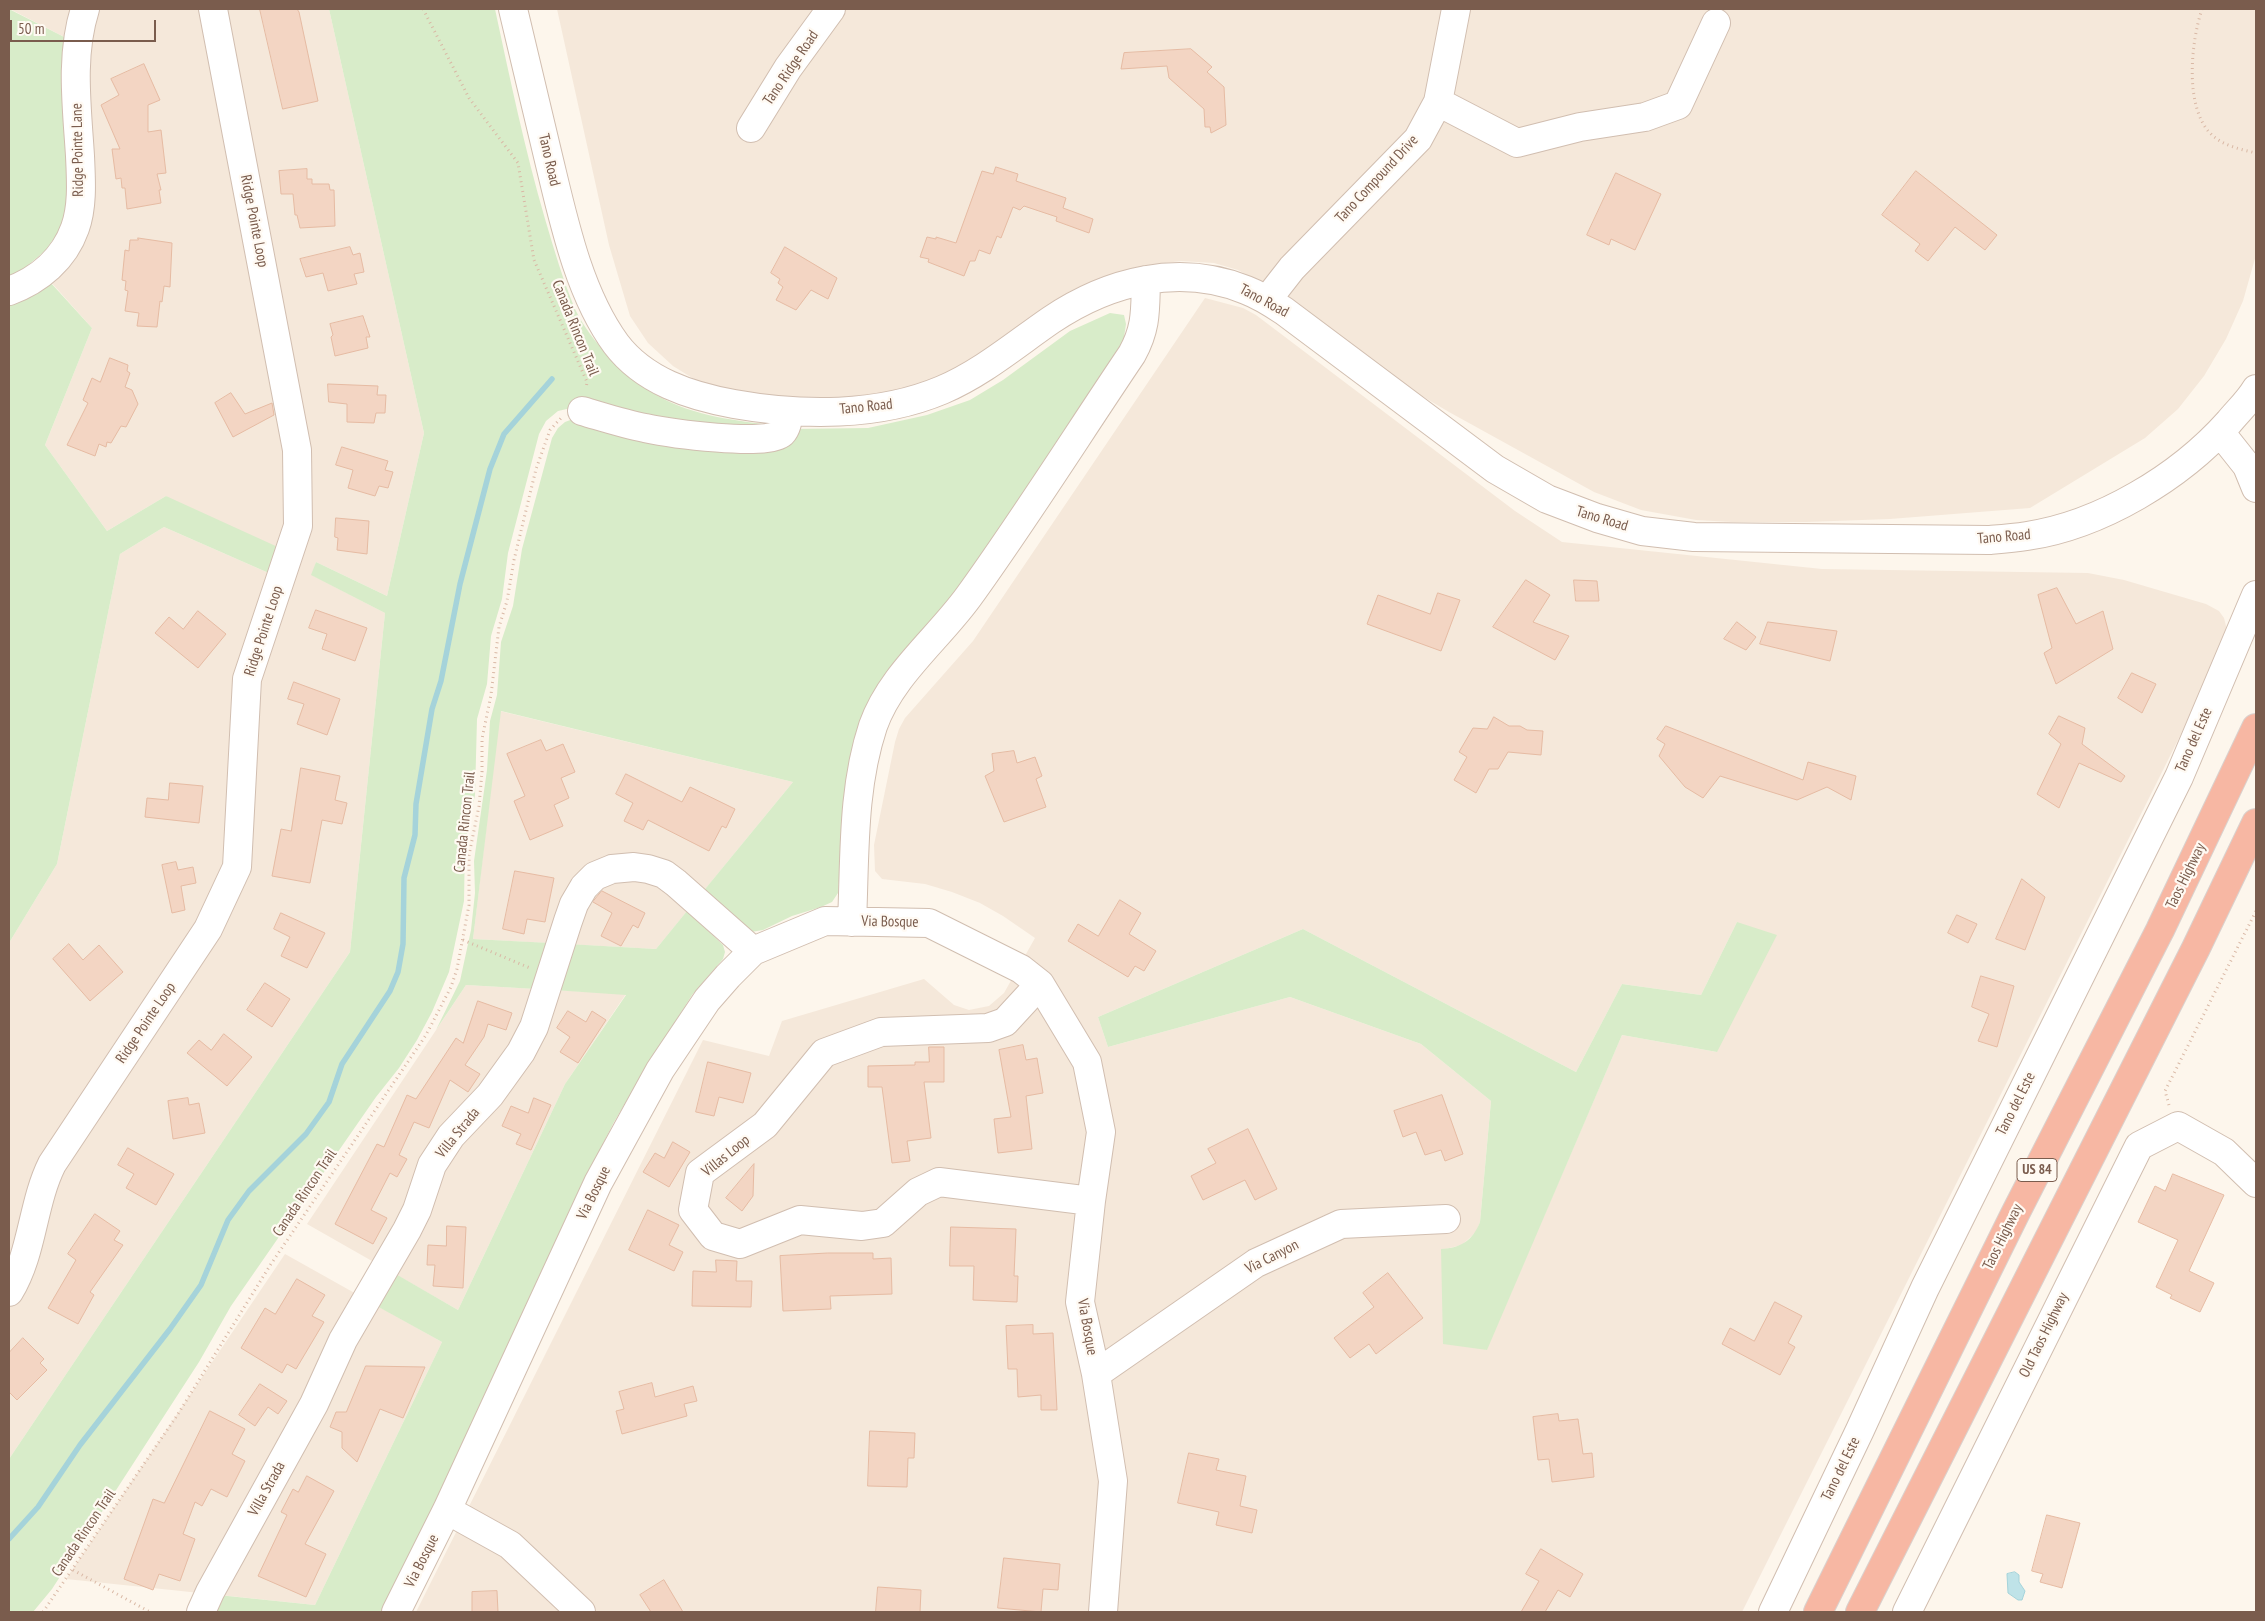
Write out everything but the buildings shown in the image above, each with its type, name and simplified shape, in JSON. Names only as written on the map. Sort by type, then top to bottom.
[{"type":"highway","name":"Taos Highway","points":[[1818,1612],[2015,1214],[2160,930],[2256,728]]},
{"type":"highway","name":"US 84","points":[[1860,1612],[2196,948],[2256,823]]},
{"type":"street","name":"Ridge Pointe Lane","points":[[9,291],[32,281],[45,272],[68,243],[76,227],[81,177],[76,64],[79,36],[85,9]]},
{"type":"street","name":"Ridge Pointe Loop","points":[[9,1292],[18,1273],[41,1188],[52,1164],[208,929],[237,867],[247,679],[298,526],[297,450],[213,9]]},
{"type":"street","name":"Tano Road","points":[[513,9],[569,239],[595,307],[616,344],[632,360],[650,374],[688,394],[789,412],[866,409],[890,406],[925,396],[960,382],[1079,303],[1112,288],[1146,280],[1167,278],[1208,279],[1249,290],[1302,322],[1494,469],[1547,499],[1597,518],[1642,531],[1712,538],[1979,540],[2028,536],[2082,520],[2136,497],[2170,476],[2220,432],[2256,389]]},
{"type":"street","name":"Tano Ridge Road","points":[[751,128],[788,68],[831,9]]},
{"type":"street","name":"Tano Compound Drive","points":[[1266,300],[1292,268],[1418,139],[1438,102],[1456,9]]},
{"type":"street","points":[[1438,102],[1517,143],[1580,127],[1645,118],[1678,105],[1716,22]]},
{"type":"street","points":[[852,922],[858,800],[867,751],[880,709],[898,680],[970,595],[1132,354],[1141,338],[1145,320],[1146,280]]},
{"type":"street","points":[[582,411],[645,428],[704,436],[767,440],[782,433],[786,426],[789,412]]},
{"type":"street","points":[[2220,432],[2247,466],[2256,488]]},
{"type":"street","name":"Tano del Este","points":[[1773,1612],[1860,1430],[1929,1279],[2179,777],[2256,595]]},
{"type":"street","name":"Villa Strada","points":[[201,1612],[222,1570],[314,1404],[343,1340],[417,1210],[432,1165],[452,1136],[490,1095],[521,1052],[534,1027],[574,904],[584,888],[595,876],[612,869],[634,867],[664,874],[754,951]]},
{"type":"street","name":"Via Bosque","points":[[396,1612],[448,1510],[598,1183],[660,1070],[707,1000],[754,951],[824,921],[929,923],[1021,969],[1040,984],[1087,1062],[1101,1132],[1091,1200],[1080,1302],[1096,1374],[1113,1481],[1103,1612]]},
{"type":"street","name":"Villas Loop","points":[[1040,984],[1005,1022],[988,1028],[881,1032],[824,1053],[765,1125],[700,1173],[693,1210],[713,1236],[740,1244],[800,1220],[862,1226],[883,1223],[918,1192],[939,1182],[1091,1200]]},
{"type":"street","points":[[2178,1126],[2224,1152],[2256,1183]]},
{"type":"street","name":"Old Taos Highway","points":[[1907,1612],[2139,1146],[2178,1126]]},
{"type":"street","name":"Via Canyon","points":[[1096,1374],[1256,1263],[1341,1224],[1446,1219]]},
{"type":"street","points":[[448,1510],[510,1545],[581,1612]]},
{"type":"path","name":"Canada Rincon Trail","points":[[43,1612],[178,1414],[271,1264],[426,1035],[451,987],[463,940],[469,905],[471,843],[481,789],[484,726],[492,695],[499,627],[509,595],[514,560],[536,469],[550,430],[557,420],[564,415],[582,411],[587,382],[534,260],[518,163],[470,98],[423,9]]},
{"type":"path","points":[[2202,9],[2197,24],[2192,62],[2194,95],[2200,118],[2210,134],[2227,146],[2256,153]]},
{"type":"path","points":[[2178,1126],[2165,1091],[2256,911]]},
{"type":"path","points":[[463,940],[550,976]]},
{"type":"path","points":[[72,1570],[150,1612]]},
{"type":"shaded area","points":[[10,9],[329,9],[424,433],[387,596],[316,562],[312,575],[385,613],[350,952],[9,1459],[9,943],[57,864],[120,554],[164,527],[271,574],[166,496],[107,531],[45,445],[92,328],[33,262],[46,250],[72,41]]},
{"type":"shaded area","points":[[557,9],[2256,9],[2256,255],[2243,301],[2226,339],[2204,376],[2178,409],[2145,438],[2030,508],[1890,519],[1806,522],[1696,520],[1641,510],[1594,492],[1449,412],[1405,386],[1259,282],[1238,270],[1214,263],[1181,261],[1149,265],[1119,276],[961,373],[885,397],[786,397],[739,394],[702,384],[673,366],[648,343],[630,316],[609,245]]},
{"type":"shaded area","points":[[1205,298],[1243,308],[1256,315],[1515,511],[1562,542],[1822,569],[2088,573],[2124,580],[2206,604],[2219,611],[2224,618],[2226,626],[2226,636],[2221,654],[1742,1612],[416,1612],[703,1040],[769,1056],[782,1021],[924,979],[954,1005],[969,1010],[989,1006],[1004,993],[1035,938],[980,903],[925,884],[882,879],[875,871],[874,845],[899,729],[905,718],[973,641]],"holes":[[[1737,922],[1717,1052],[1622,1035],[1486,1350],[1441,1250],[1462,1245],[1477,1231],[1480,1222],[1491,1101],[1421,1044],[1290,997],[1108,1047],[1098,1017],[1303,929],[1576,1072],[1622,984],[1701,995]]]},
{"type":"shaded area","points":[[500,711],[793,782],[656,949],[473,939]]},
{"type":"shaded area","points":[[466,985],[626,994],[565,1084],[458,1310],[307,1224]]},
{"type":"shaded area","points":[[285,1254],[442,1342],[315,1605],[66,1579]]},
{"type":"green space","points":[[9,9],[72,41],[69,192],[63,225],[46,250],[20,272],[9,278]]},
{"type":"green space","points":[[329,9],[495,9],[524,141],[545,219],[575,309],[590,334],[610,358],[634,380],[672,403],[716,417],[778,426],[773,432],[571,408],[558,411],[546,421],[539,434],[508,553],[502,599],[491,636],[487,684],[477,719],[475,795],[465,843],[464,901],[449,972],[432,1012],[399,1068],[376,1097],[231,1306],[199,1362],[52,1589],[33,1612],[9,1612],[9,1459],[350,952],[385,613],[311,575],[316,562],[387,596],[424,433]]},
{"type":"green space","points":[[50,282],[92,328],[45,445],[107,531],[166,496],[280,548],[271,574],[164,527],[120,554],[57,864],[9,943],[9,304]]},
{"type":"green space","points":[[1110,313],[1124,315],[1126,324],[1123,344],[971,570],[928,626],[843,831],[838,893],[832,902],[792,916],[763,930],[751,932],[701,894],[793,782],[501,711],[473,939],[550,943],[536,989],[466,985],[436,1030],[460,981],[471,930],[475,893],[474,861],[487,770],[490,721],[497,695],[501,642],[513,606],[522,549],[552,438],[558,428],[565,422],[573,419],[791,429],[868,428],[927,415],[970,400],[1003,380],[1070,331]]},
{"type":"green space","points":[[687,911],[723,945],[725,952],[723,959],[692,995],[614,1122],[582,1185],[384,1612],[210,1612],[218,1595],[315,1605],[442,1342],[375,1305],[394,1273],[458,1310],[565,1084],[626,995],[553,990],[568,944],[656,949]]},
{"type":"green space","points":[[1737,922],[1777,935],[1717,1052],[1622,1035],[1487,1350],[1443,1344],[1441,1249],[1455,1247],[1465,1242],[1474,1234],[1480,1222],[1491,1101],[1421,1044],[1290,997],[1108,1047],[1098,1017],[1303,929],[1576,1072],[1622,984],[1701,995]]},
{"type":"water","points":[[2015,1572],[2019,1575],[2019,1582],[2025,1591],[2022,1600],[2018,1600],[2008,1593],[2007,1574]]},
{"type":"waterway","points":[[9,1539],[38,1507],[80,1445],[170,1329],[201,1285],[228,1220],[249,1191],[306,1134],[329,1102],[342,1064],[390,991],[398,972],[403,944],[404,878],[415,835],[416,804],[432,709],[441,681],[460,584],[490,469],[504,434],[552,379]]}]
